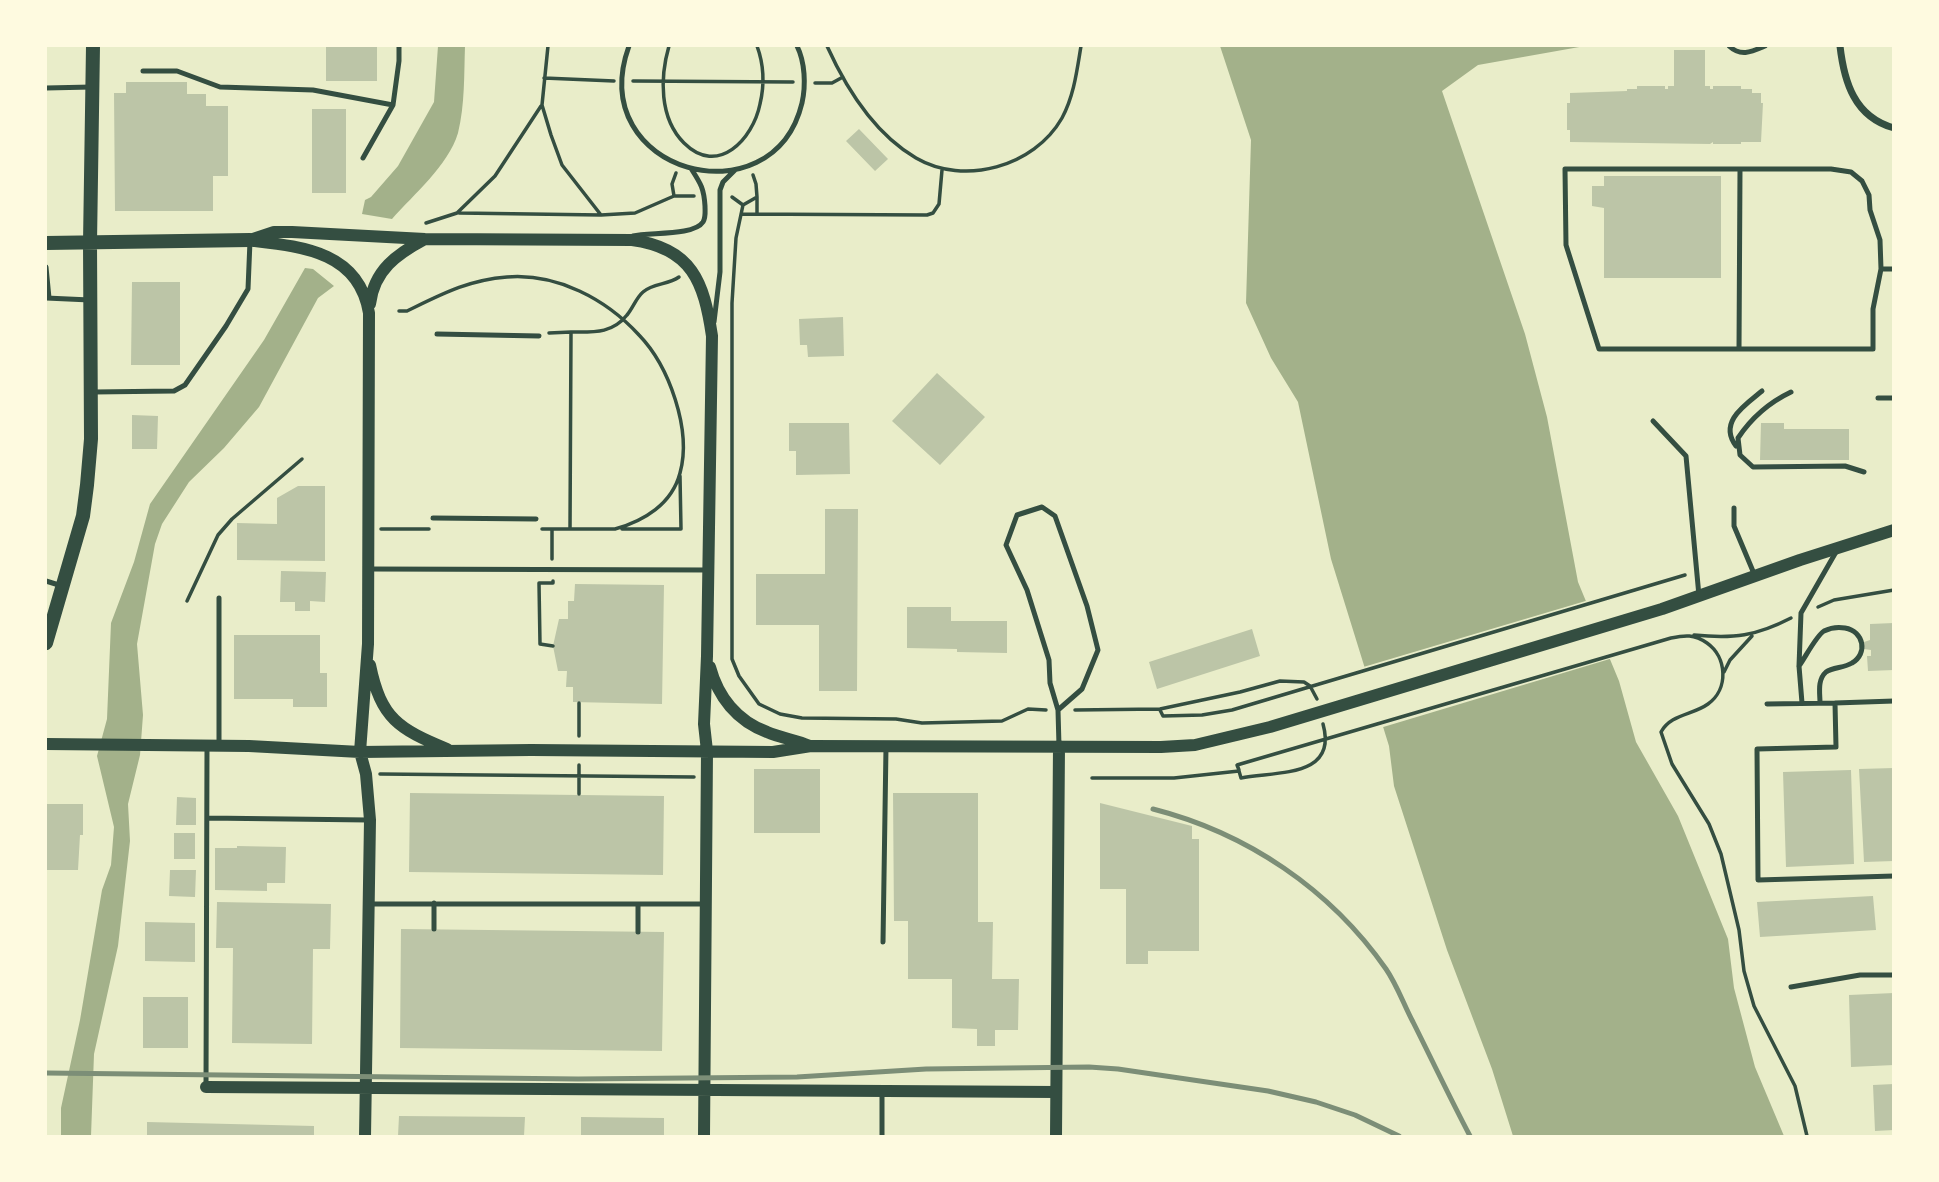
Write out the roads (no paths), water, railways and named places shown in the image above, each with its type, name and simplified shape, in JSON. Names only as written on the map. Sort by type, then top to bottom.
[{"type":"main road","points":[[46,643],[83,516],[88,485],[93,46]]},
{"type":"main road","points":[[46,243],[250,240]]},
{"type":"street","points":[[1840,46],[1849,91],[1869,117],[1894,128]]},
{"type":"street","points":[[250,240],[274,232],[283,232],[425,239],[614,240],[650,243],[683,260],[701,285],[707,302],[712,335],[704,724],[708,751],[704,1136]]},
{"type":"street","points":[[365,1136],[370,820],[366,774],[360,752],[368,644],[369,313],[371,294],[378,276],[390,261],[425,239]]},
{"type":"street","points":[[250,240],[314,250],[345,266],[361,285],[369,313]]},
{"type":"street","points":[[46,744],[213,746],[360,752],[773,752],[811,746],[1195,745],[1270,727],[1662,610],[1894,530]]},
{"type":"street","points":[[368,644],[374,685],[383,707],[395,722],[416,736],[451,751]]},
{"type":"street","points":[[707,656],[720,693],[734,712],[766,732],[811,746]]},
{"type":"street","points":[[1056,1136],[1059,746]]},
{"type":"street","points":[[206,1087],[1056,1093]]},
{"type":"lane","points":[[363,158],[393,105],[400,61],[399,46]]},
{"type":"lane","points":[[629,46],[624,60],[622,81],[624,103],[632,123],[645,141],[661,156],[692,170],[709,172],[737,169],[763,158],[779,145],[791,130],[800,112],[805,83],[801,52],[797,46]]},
{"type":"lane","points":[[1729,46],[1746,53],[1765,46]]},
{"type":"lane","points":[[143,71],[177,71],[220,87],[313,90],[393,105]]},
{"type":"lane","points":[[46,88],[92,87]]},
{"type":"lane","points":[[712,335],[719,281],[720,190],[723,182],[737,169]]},
{"type":"lane","points":[[1565,169],[1740,169],[1831,169],[1851,172],[1858,176],[1869,195],[1870,210],[1880,240],[1881,270],[1873,309],[1873,349],[1600,349],[1566,245],[1565,169]]},
{"type":"lane","points":[[1740,169],[1740,349]]},
{"type":"lane","points":[[614,240],[697,228],[705,216],[704,190],[692,170]]},
{"type":"lane","points":[[91,392],[174,391],[185,385],[248,289],[250,240]]},
{"type":"lane","points":[[46,267],[47,298],[90,300]]},
{"type":"lane","points":[[1881,270],[1894,269]]},
{"type":"lane","points":[[437,334],[539,336]]},
{"type":"lane","points":[[1762,391],[1743,405],[1730,426],[1731,439],[1740,455],[1753,467],[1845,466],[1864,472]]},
{"type":"lane","points":[[1737,447],[1738,438],[1762,409],[1791,392]]},
{"type":"lane","points":[[1878,398],[1894,398]]},
{"type":"lane","points":[[1653,421],[1686,456],[1699,596]]},
{"type":"lane","points":[[1058,710],[1082,689],[1098,650],[1087,606],[1055,516],[1042,507],[1017,515],[1006,545],[1027,590],[1049,660],[1050,683],[1058,710],[1059,746]]},
{"type":"lane","points":[[1734,508],[1734,526],[1755,576]]},
{"type":"lane","points":[[433,518],[536,519]]},
{"type":"lane","points":[[1802,703],[1799,666],[1801,613],[1839,547]]},
{"type":"lane","points":[[368,569],[709,570]]},
{"type":"lane","points":[[46,581],[62,586]]},
{"type":"lane","points":[[206,1087],[207,818],[219,598]]},
{"type":"lane","points":[[1799,666],[1824,631],[1841,627],[1849,629],[1861,639],[1863,646],[1857,659],[1826,672],[1820,682],[1820,703]]},
{"type":"lane","points":[[1767,704],[1894,701]]},
{"type":"lane","points":[[1835,703],[1836,747],[1757,749],[1758,880],[1894,876]]},
{"type":"lane","points":[[883,943],[886,747]]},
{"type":"lane","points":[[207,818],[370,820]]},
{"type":"lane","points":[[434,903],[434,929]]},
{"type":"lane","points":[[370,904],[706,904]]},
{"type":"lane","points":[[638,904],[638,932]]},
{"type":"lane","points":[[1791,987],[1860,975],[1894,975]]},
{"type":"lane","points":[[882,1091],[882,1136]]},
{"type":"railway","points":[[1153,809],[1188,819],[1253,849],[1284,868],[1339,914],[1364,940],[1390,975],[1470,1136]]},
{"type":"railway","points":[[46,1073],[578,1079],[797,1077],[926,1069],[1089,1067],[1268,1091],[1316,1102],[1355,1115],[1399,1136]]}]
